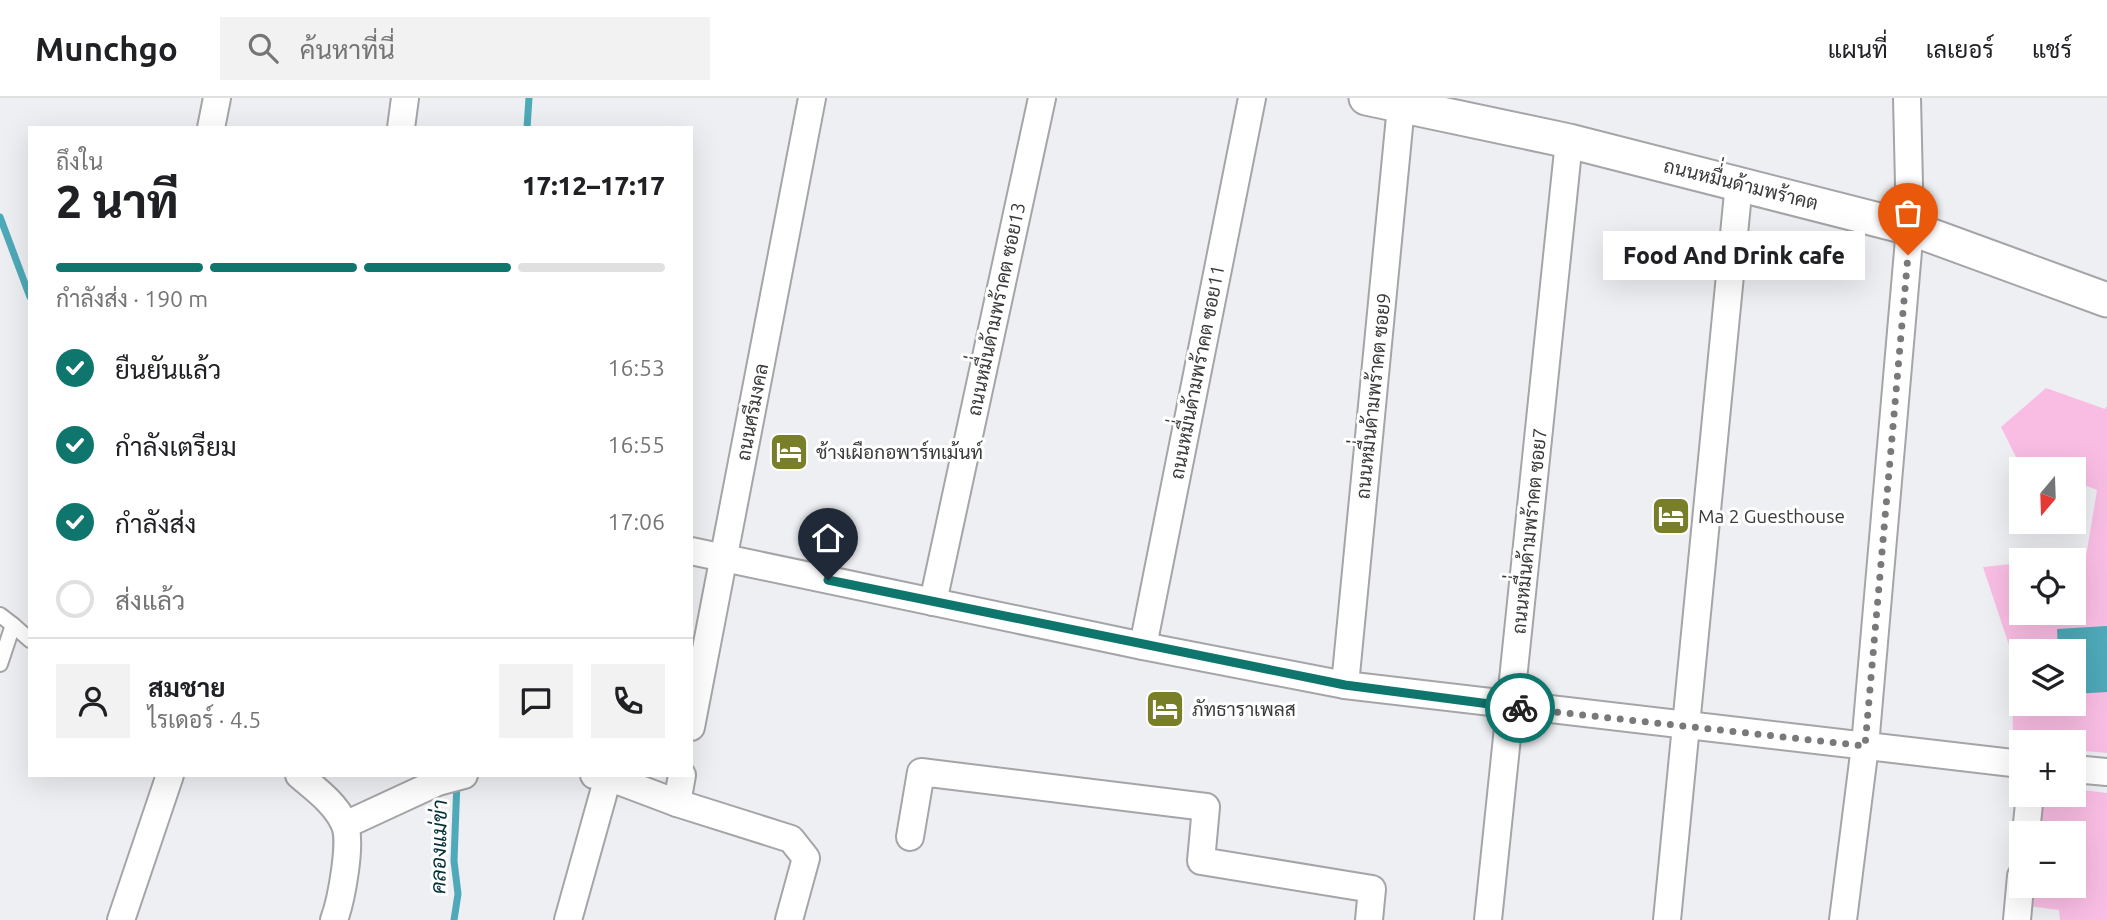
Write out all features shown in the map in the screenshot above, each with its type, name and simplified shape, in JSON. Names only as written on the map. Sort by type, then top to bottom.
[{"type":"street","points":[[211,126],[217,98]]},
{"type":"street","points":[[401,126],[405,98]]},
{"type":"street","name":"ถนนศรีมงคล","points":[[693,717],[812,98]]},
{"type":"street","name":"ถนนหมื่่นด้ามพร้าคต ซอย13","points":[[933,602],[1042,98]]},
{"type":"street","name":"ถนนหมื่่นด้ามพร้าคต ซอย11","points":[[1143,646],[1252,98]]},
{"type":"street","points":[[1843,920],[1865,746],[1910,228],[1907,98]]},
{"type":"street","name":"ถนนหมื่่นด้ามพร้าคต","points":[[1379,100],[1569,141],[1910,228],[2107,300]]},
{"type":"street","name":"ถนนหมื่่นด้ามพร้าคต ซอย9","points":[[1345,685],[1379,100]]},
{"type":"street","name":"ถนนหมื่่นด้ามพร้าคต ซอย7","points":[[1488,920],[1569,141]]},
{"type":"street","points":[[1667,920],[1739,184]]},
{"type":"street","points":[[693,551],[1143,646],[1345,685],[2009,763]]},
{"type":"street","points":[[2086,770],[2107,772]]},
{"type":"street","points":[[910,837],[920,772],[1206,807],[1201,861],[1372,888],[1369,920]]},
{"type":"street","points":[[121,920],[169,777]]},
{"type":"street","points":[[301,777],[330,803],[345,825],[346,854],[334,920]]},
{"type":"street","points":[[345,825],[438,782],[457,777]]},
{"type":"street","points":[[569,920],[601,777]]},
{"type":"street","points":[[604,777],[791,839],[806,858],[789,920]]},
{"type":"street","points":[[677,803],[682,777]]},
{"type":"street","points":[[2017,920],[2019,898]]},
{"type":"lane","points":[[0,615],[28,638]]},
{"type":"lane","points":[[0,664],[13,625]]},
{"type":"shaded area","points":[[2046,388],[2105,409],[2107,406],[2107,753],[2086,751],[2086,730],[2013,730],[2013,716],[2086,716],[2086,639],[2009,639],[2009,645],[1983,567],[2009,564],[2009,625],[2086,625],[2086,556],[2097,490],[2086,486],[2086,457],[2016,457],[2001,427]]},
{"type":"shaded area","points":[[2086,790],[2107,793],[2107,920],[2060,920],[2059,910],[2028,906],[2029,898],[2086,898],[2086,821],[2037,821],[2039,807],[2086,807]]},
{"type":"water","points":[[2107,626],[2107,692],[2086,693],[2086,639],[2057,639],[2057,629]]},
{"type":"waterway","name":"คลองแม่ข่า","points":[[527,126],[529,98]]},
{"type":"waterway","points":[[0,217],[28,292]]},
{"type":"waterway","name":"คลองแม่ข่า","points":[[454,920],[458,894],[454,861],[457,781]]},
{"type":"way so far","points":[[1520,708],[1865,746],[1908,255]]},
{"type":"place","name":"Food And Drink cafe","points":[[1908,255]]},
{"type":"place","name":"ช้างเผือกอพาร์ทเม้นท์","points":[[789,452]]},
{"type":"place","name":"Ma 2 Guesthouse","points":[[1671,516]]},
{"type":"place","name":"ภัทธาราเพลส","points":[[1165,709]]},
{"type":"route","points":[[828,580],[1345,685],[1520,708]]}]
